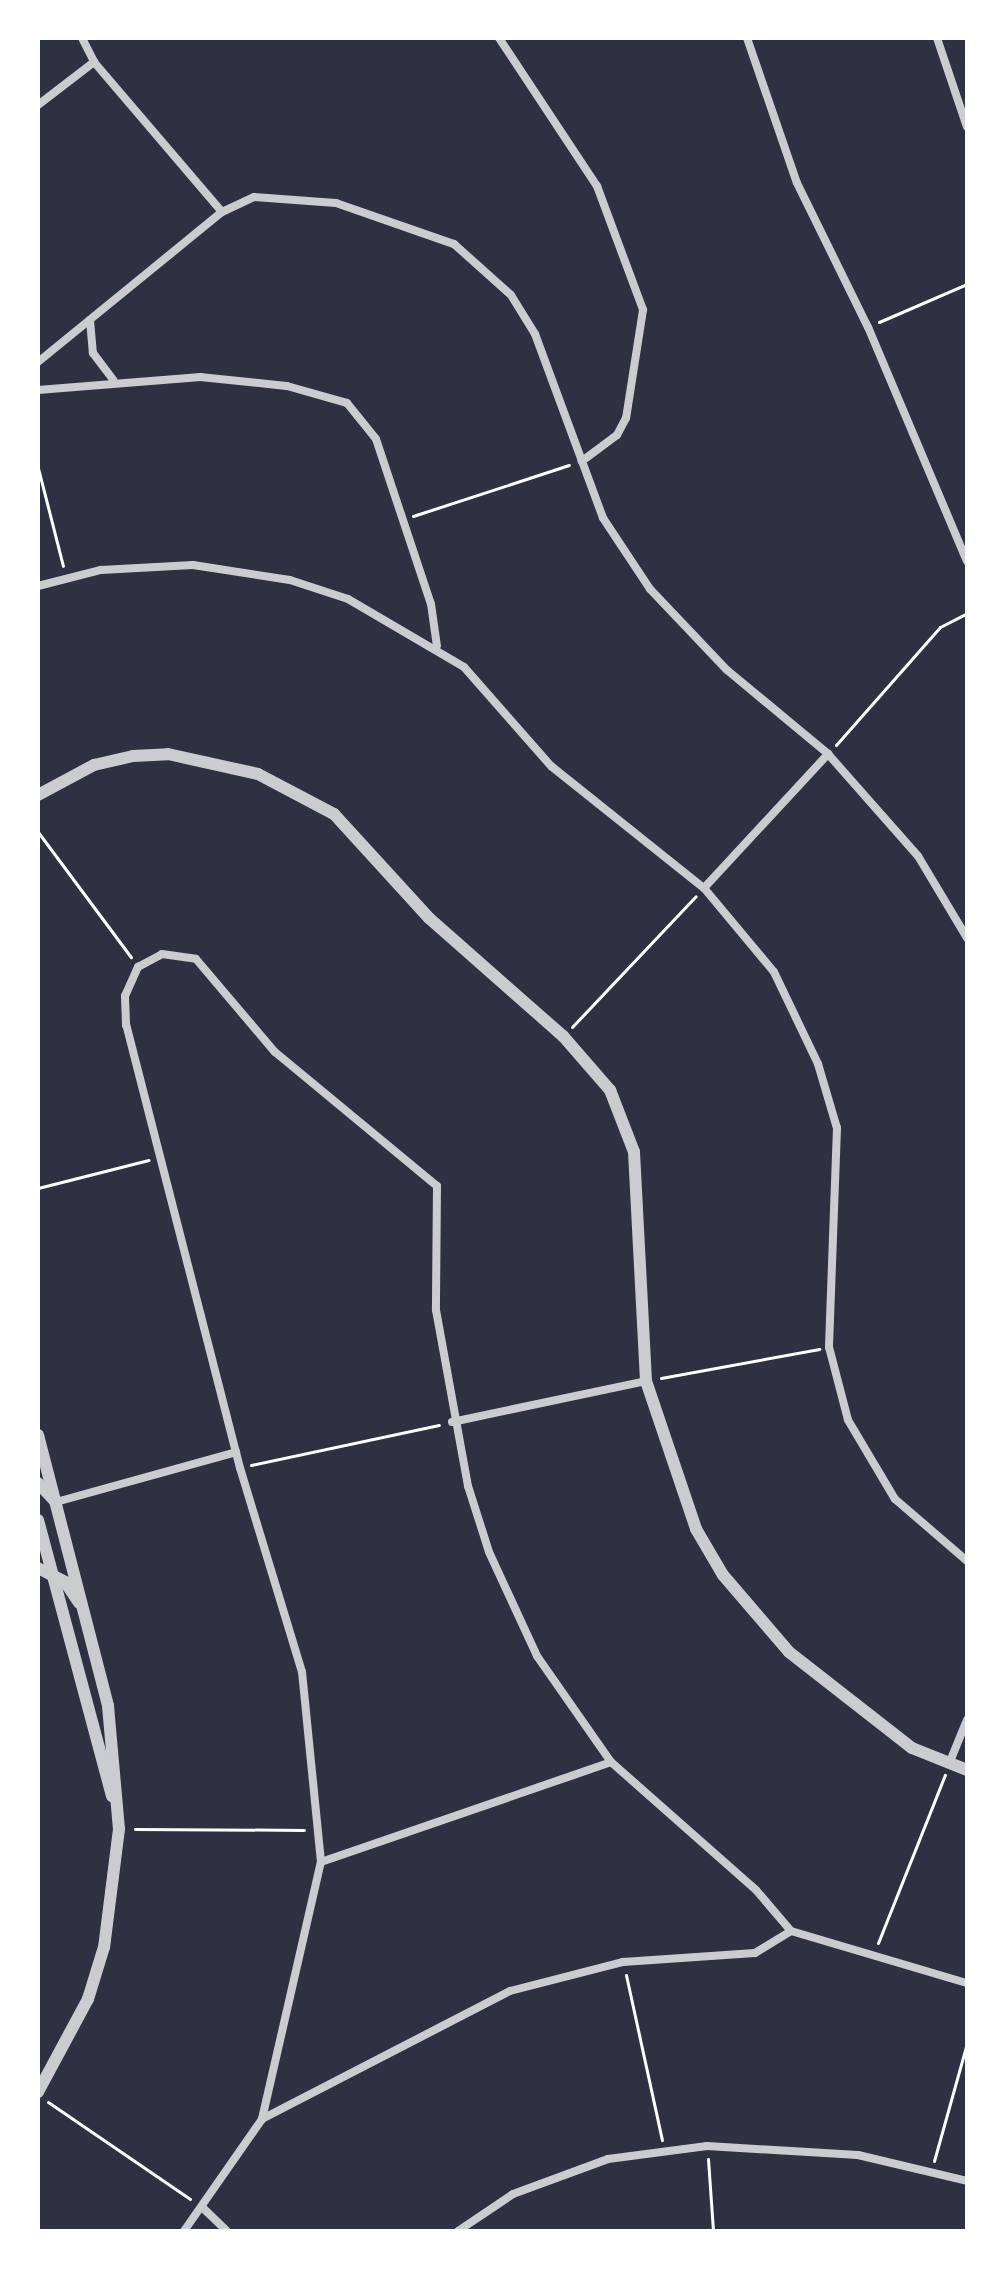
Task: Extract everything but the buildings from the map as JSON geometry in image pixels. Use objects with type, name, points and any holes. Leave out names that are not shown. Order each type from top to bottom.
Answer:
[{"type":"street","points":[[82,38],[94,62],[222,212]]},
{"type":"street","points":[[499,38],[597,186],[643,310],[626,418],[617,435],[582,461]]},
{"type":"street","points":[[747,38],[797,183],[868,327],[967,561]]},
{"type":"street","points":[[937,38],[967,127]]},
{"type":"street","points":[[38,105],[94,62]]},
{"type":"street","points":[[38,362],[222,212],[254,197],[287,194],[419,227],[454,244],[511,295],[535,334],[603,518],[650,589],[727,670],[828,754],[918,856],[967,938]]},
{"type":"street","points":[[90,320],[93,353],[113,380]]},
{"type":"street","points":[[38,390],[113,380],[244,379],[347,403],[376,439],[398,521],[431,604],[437,646]]},
{"type":"street","points":[[38,586],[66,577],[145,566],[234,569],[348,599],[437,646],[551,766],[704,888],[774,972],[818,1064],[837,1128],[829,1347],[848,1420],[872,1467],[920,1528],[967,1561]]},
{"type":"street","points":[[38,795],[94,765],[133,756],[168,754],[258,774],[334,814],[429,918],[563,1036],[610,1090],[634,1152],[646,1381],[672,1473],[723,1575],[789,1652],[845,1702],[949,1764],[967,1770]]},
{"type":"street","points":[[704,888],[828,754]]},
{"type":"street","points":[[184,2231],[203,2208],[262,2119],[321,1862],[302,1672],[240,1468],[126,1025],[125,996],[138,967],[162,954],[196,959],[275,1052],[437,1186],[436,1310],[452,1422],[489,1552],[537,1656],[611,1762],[756,1890],[791,1931],[872,1958],[967,1983]]},
{"type":"street","points":[[452,1422],[646,1381]]},
{"type":"street","points":[[38,1435],[108,1706],[119,1829],[107,1932],[88,1999],[38,2094]]},
{"type":"street","points":[[56,1502],[236,1452]]},
{"type":"street","points":[[38,1483],[56,1502]]},
{"type":"street","points":[[38,1520],[117,1814]]},
{"type":"street","points":[[38,1568],[71,1589],[91,1634]]},
{"type":"street","points":[[949,1764],[967,1720]]},
{"type":"street","points":[[321,1862],[611,1762]]},
{"type":"street","points":[[262,2119],[510,1991],[623,1962],[755,1953],[791,1931]]},
{"type":"street","points":[[458,2231],[513,2194],[608,2159],[707,2146],[858,2155],[967,2181]]},
{"type":"street","points":[[203,2208],[227,2231]]},
{"type":"path","points":[[868,327],[967,284]]},
{"type":"path","points":[[398,521],[582,461]]},
{"type":"path","points":[[38,468],[66,577]]},
{"type":"path","points":[[828,754],[940,627],[967,613]]},
{"type":"path","points":[[38,832],[138,967]]},
{"type":"path","points":[[563,1036],[704,888]]},
{"type":"path","points":[[38,1188],[161,1158]]},
{"type":"path","points":[[646,1381],[829,1347]]},
{"type":"path","points":[[240,1468],[452,1422]]},
{"type":"path","points":[[872,1958],[949,1764]]},
{"type":"path","points":[[119,1829],[319,1830]]},
{"type":"path","points":[[623,1962],[665,2151]]},
{"type":"path","points":[[931,2172],[967,2043]]},
{"type":"path","points":[[38,2094],[203,2208]]},
{"type":"path","points":[[707,2146],[713,2231]]}]
